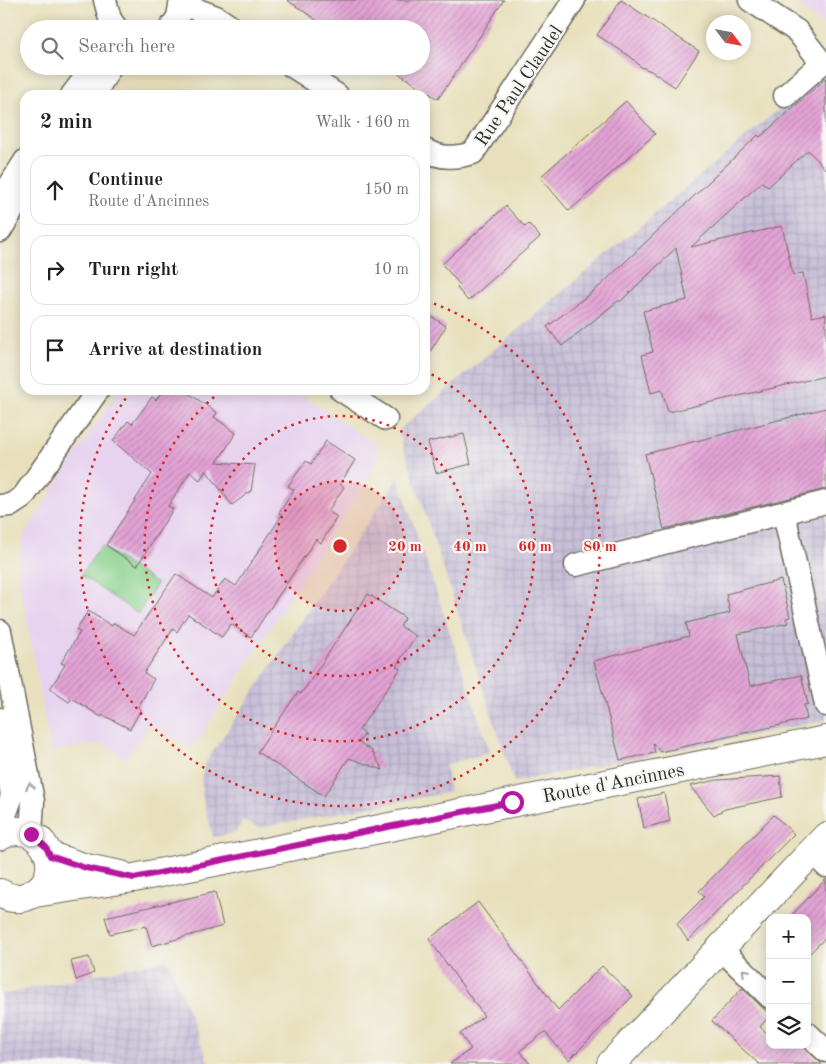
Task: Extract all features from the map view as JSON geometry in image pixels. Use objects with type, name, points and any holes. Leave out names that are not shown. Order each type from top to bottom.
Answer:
[{"type":"main road","name":"Route d'Ancinnes","points":[[2,896],[26,897],[35,893],[134,878],[826,740]]},
{"type":"main road","points":[[0,836],[14,831],[31,834],[46,847],[50,856],[51,867],[48,877],[35,893]]},
{"type":"main road","points":[[611,1064],[720,948],[821,852]]},
{"type":"main road","name":"Route d'Ancinnes","points":[[50,856],[86,868],[134,878]]},
{"type":"street","points":[[105,0],[106,10],[112,20]]},
{"type":"street","name":"Rue Paul Claudel","points":[[430,153],[458,158],[472,153],[574,0]]},
{"type":"street","points":[[750,0],[797,31],[822,63],[785,96]]},
{"type":"street","points":[[176,20],[181,2],[220,20]]},
{"type":"street","points":[[76,90],[87,75]]},
{"type":"street","points":[[97,90],[106,75]]},
{"type":"street","points":[[306,75],[329,90]]},
{"type":"street","points":[[0,201],[20,169]]},
{"type":"street","points":[[0,231],[20,198]]},
{"type":"street","points":[[0,506],[10,505],[23,497],[94,395]]},
{"type":"street","points":[[349,395],[386,419]]},
{"type":"street","points":[[576,565],[826,502]]},
{"type":"street","points":[[784,513],[826,706]]},
{"type":"street","points":[[1,643],[33,801],[31,834]]},
{"type":"street","points":[[0,719],[12,796],[0,829]]},
{"type":"street","points":[[720,948],[766,993]]},
{"type":"street","points":[[811,1037],[826,1051]]},
{"type":"shaded area","points":[[802,0],[826,0],[826,29],[799,4]]},
{"type":"shaded area","points":[[826,69],[826,720],[514,782],[398,431]]},
{"type":"shaded area","points":[[116,395],[302,395],[377,445],[378,461],[192,749],[150,724],[126,759],[102,743],[51,752],[18,573],[22,539]]},
{"type":"shaded area","points":[[398,478],[490,752],[445,765],[450,792],[258,828],[243,820],[235,833],[213,837],[203,799],[201,778],[206,762]]},
{"type":"shaded area","points":[[168,959],[209,1064],[0,1064],[0,995]]},
{"type":"green space","points":[[101,546],[157,584],[138,614],[81,575]]},
{"type":"building","points":[[287,0],[504,0],[438,99],[430,94],[430,90],[424,90],[401,75],[430,75],[430,20],[317,20]]},
{"type":"building","points":[[621,0],[699,51],[675,87],[651,71],[641,67],[631,57],[597,35]]},
{"type":"building","points":[[826,78],[826,170],[808,150],[768,187],[762,182],[691,247],[782,226],[793,275],[803,273],[812,317],[826,314],[826,376],[668,412],[662,390],[651,393],[642,355],[653,352],[643,311],[687,300],[676,248],[621,301],[618,301],[562,346],[547,327],[601,285],[758,135],[760,137]]},
{"type":"building","points":[[626,101],[655,134],[569,211],[540,177]]},
{"type":"building","points":[[506,206],[525,227],[529,224],[540,237],[468,301],[457,288],[460,285],[442,264]]},
{"type":"building","points":[[430,315],[446,326],[430,352]]},
{"type":"building","points":[[160,395],[191,395],[217,413],[214,417],[236,433],[217,462],[255,465],[251,491],[232,505],[206,470],[200,480],[190,472],[168,506],[173,509],[137,566],[106,545],[152,474],[113,441],[128,421],[132,424],[152,397],[156,400]]},
{"type":"building","points":[[826,408],[826,489],[664,529],[645,454]]},
{"type":"building","points":[[464,434],[471,464],[436,473],[428,442]]},
{"type":"building","points":[[326,441],[355,460],[340,484],[344,487],[328,511],[337,517],[321,543],[316,539],[251,637],[231,624],[222,637],[188,614],[177,632],[173,629],[144,673],[154,679],[138,707],[141,709],[130,729],[103,715],[101,717],[72,698],[69,702],[50,689],[65,665],[61,663],[80,632],[76,630],[88,611],[112,626],[114,623],[134,635],[176,574],[212,598],[225,579],[236,586],[282,515],[279,513],[294,490],[288,486],[306,461],[311,464]]},
{"type":"building","points":[[781,580],[790,617],[786,618],[788,623],[738,634],[750,686],[801,675],[808,704],[804,705],[807,719],[660,752],[653,743],[655,753],[620,760],[594,661],[689,636],[686,623],[730,613],[726,594]]},
{"type":"building","points":[[368,594],[405,618],[400,626],[416,636],[396,666],[400,669],[359,730],[365,734],[359,742],[372,751],[383,770],[349,758],[324,796],[257,752],[298,692],[301,694]]},
{"type":"building","points":[[780,776],[782,797],[725,809],[714,815],[690,786],[717,780]]},
{"type":"building","points":[[664,793],[670,821],[644,828],[638,799]]},
{"type":"building","points":[[774,815],[794,834],[688,941],[677,924],[704,897],[699,891]]},
{"type":"building","points":[[826,879],[826,937],[811,952],[811,914],[793,914]]},
{"type":"building","points":[[215,892],[223,926],[152,946],[146,926],[110,934],[105,917]]},
{"type":"building","points":[[478,902],[558,1010],[602,966],[633,996],[569,1060],[545,1032],[520,1051],[530,1064],[450,1064],[471,1049],[460,1034],[484,1016],[429,939]]},
{"type":"building","points":[[89,957],[94,973],[76,980],[71,961]]},
{"type":"building","points":[[742,988],[766,1011],[766,1020],[760,1027],[766,1032],[766,1049],[805,1049],[822,1064],[759,1064],[712,1021]]},
{"type":"route","points":[[31,834],[40,840],[50,856],[86,868],[134,878],[512,802]]}]
